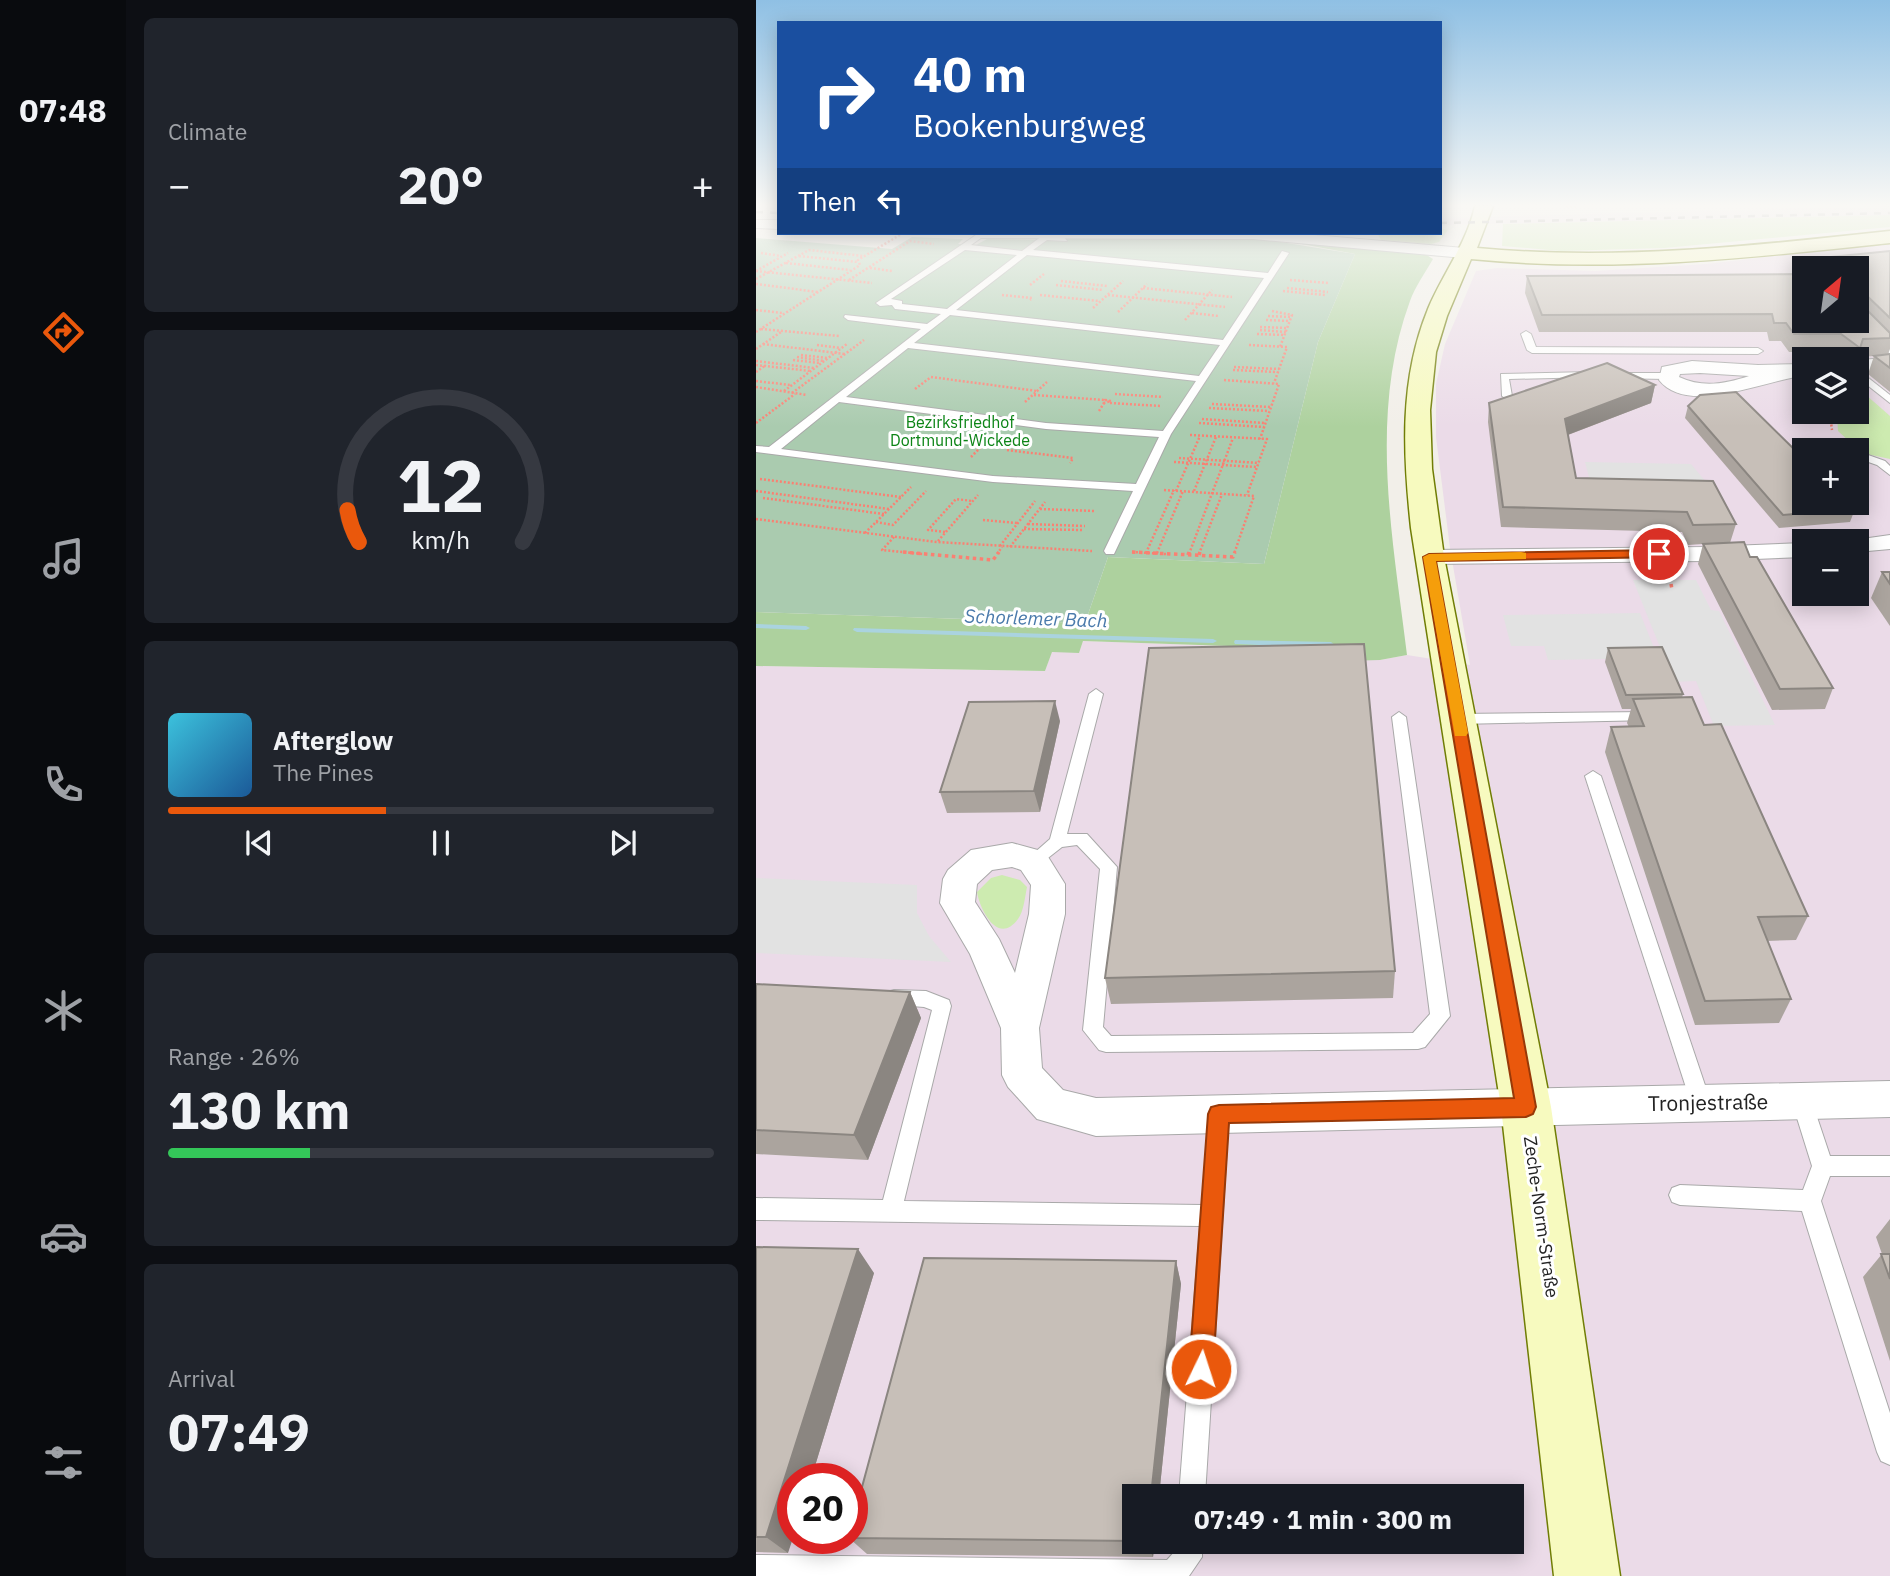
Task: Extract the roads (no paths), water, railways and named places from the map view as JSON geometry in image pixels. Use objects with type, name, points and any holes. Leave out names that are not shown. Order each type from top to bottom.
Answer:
[{"type":"main road","name":"Zeche-Norm-Straße","points":[[1453,280],[1432,327],[1418,386],[1417,440],[1429,557],[1526,1107],[1587,1576]]},
{"type":"street","points":[[1792,371],[1711,360],[1677,368],[1669,371],[1667,376],[1678,386],[1708,391],[1792,372]]},
{"type":"street","points":[[1869,365],[1890,364]]},
{"type":"street","points":[[1869,544],[1890,542]]},
{"type":"street","points":[[1429,557],[1792,550]]},
{"type":"street","points":[[1045,851],[1047,914],[1020,1027],[986,949],[957,903],[961,879],[983,859],[1045,851]]},
{"type":"street","name":"Tronjestraße","points":[[1020,1027],[1022,1075],[1051,1106],[1096,1117],[1890,1099]]},
{"type":"lane","points":[[883,301],[915,280]]},
{"type":"lane","points":[[770,452],[989,280]]},
{"type":"lane","points":[[1238,280],[1266,283]]},
{"type":"lane","points":[[1110,551],[1166,434],[1268,280]]},
{"type":"lane","points":[[928,327],[848,317],[875,298],[913,308],[1224,344]]},
{"type":"lane","points":[[893,322],[913,308]]},
{"type":"lane","points":[[837,311],[854,313]]},
{"type":"lane","points":[[1869,328],[1890,351]]},
{"type":"lane","points":[[1526,334],[1532,350],[1711,360],[1758,351]]},
{"type":"lane","points":[[905,345],[1201,379]]},
{"type":"lane","points":[[1507,396],[1504,376],[1667,376]]},
{"type":"lane","points":[[1869,382],[1890,400]]},
{"type":"lane","points":[[836,399],[1006,421],[1166,434]]},
{"type":"lane","points":[[756,449],[953,475],[1138,488]]},
{"type":"lane","points":[[1869,460],[1881,463],[1890,472]]},
{"type":"lane","points":[[1045,851],[1097,694]]},
{"type":"lane","points":[[1458,719],[1661,716]]},
{"type":"lane","points":[[1045,851],[1081,838],[1109,867],[1093,1030],[1106,1044],[1418,1041],[1440,1016],[1399,717]]},
{"type":"lane","points":[[1593,776],[1701,1103]]},
{"type":"lane","points":[[874,997],[926,999],[942,1006],[891,1210]]},
{"type":"lane","points":[[1802,1102],[1823,1166],[1810,1201],[1890,1452]]},
{"type":"lane","points":[[1193,1484],[1219,1114]]},
{"type":"lane","points":[[1823,1166],[1890,1166]]},
{"type":"lane","points":[[1680,1195],[1810,1201]]},
{"type":"lane","points":[[756,1209],[1212,1216]]},
{"type":"lane","points":[[756,1569],[1173,1574],[1188,1554]]},
{"type":"waterway","name":"Schorlemer Bach","points":[[756,626],[806,628]]},
{"type":"waterway","name":"Schorlemer Bach","points":[[857,630],[1213,641]]},
{"type":"waterway","name":"Schorlemer Bach","points":[[1238,642],[1331,645]]},
{"type":"park label","name":"Bezirksfriedhof Dortmund-Wickede","points":[[960,431]]}]
